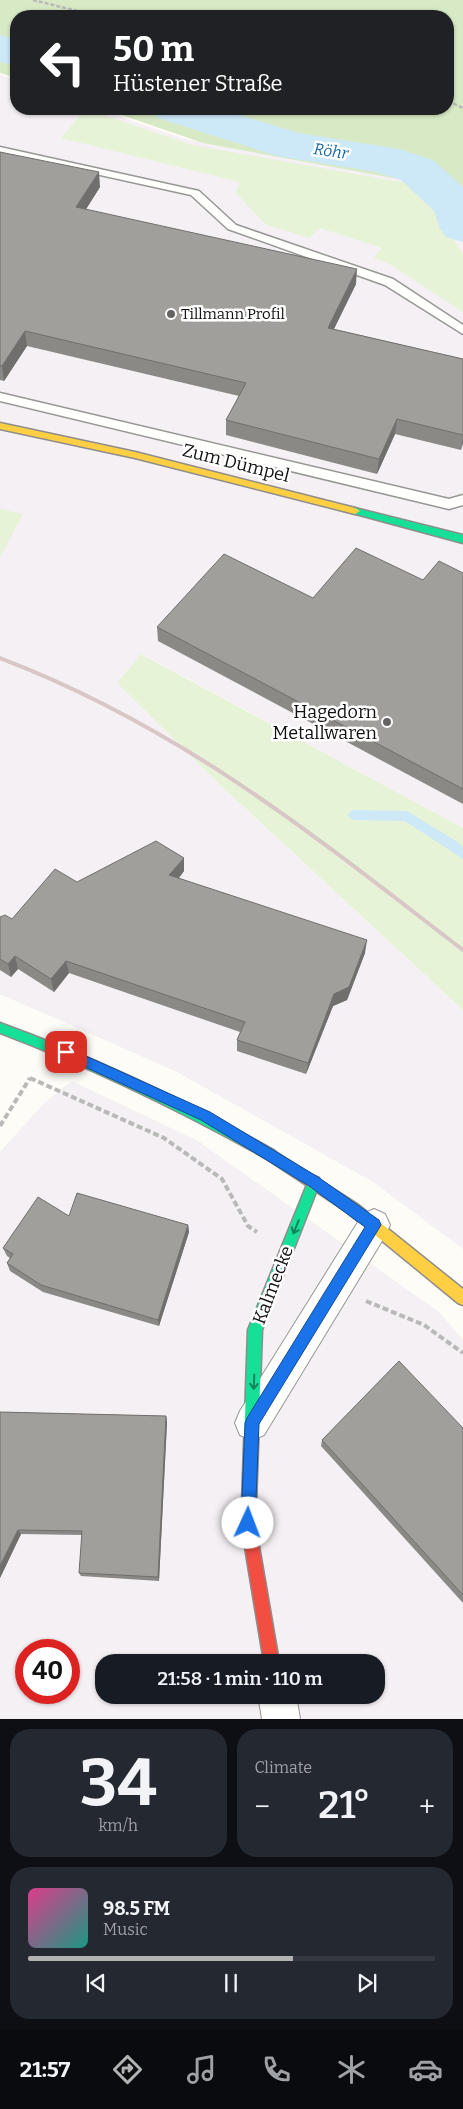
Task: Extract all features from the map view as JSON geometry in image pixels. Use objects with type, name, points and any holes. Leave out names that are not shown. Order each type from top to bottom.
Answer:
[{"type":"street","name":"Zum Dümpel","points":[[0,426],[135,455],[463,539]]},
{"type":"street","points":[[0,1028],[48,1044],[205,1116],[314,1182],[374,1225],[463,1298]]},
{"type":"street","name":"Kalmecke","points":[[271,1654],[248,1523],[256,1330],[314,1182]]},
{"type":"street","name":"Kalmecke","points":[[252,1423],[374,1225]]},
{"type":"street","points":[[279,1704],[281,1719]]},
{"type":"lane","points":[[0,150],[195,193],[232,227],[389,282],[463,330]]},
{"type":"lane","points":[[0,397],[449,504],[463,500]]},
{"type":"path","points":[[33,0],[74,10]]},
{"type":"path","points":[[0,1126],[30,1078],[48,1044]]},
{"type":"path","points":[[30,1078],[164,1138],[222,1179],[248,1226],[286,1251]]},
{"type":"path","points":[[336,1285],[377,1308],[409,1317],[442,1335],[463,1353]]},
{"type":"shaded area","points":[[0,75],[10,78],[10,115],[115,115],[185,139],[463,191],[463,828],[142,654],[117,683],[215,780],[463,1010],[463,1249],[373,1182],[177,1072],[0,994]]},
{"type":"shaded area","points":[[72,1081],[198,1141],[439,1312],[463,1340],[463,1719],[0,1719],[0,1152],[43,1104]]},
{"type":"green space","points":[[0,0],[463,0],[463,191],[203,143],[121,115],[454,115],[454,10],[10,10],[10,76],[0,73]]},
{"type":"green space","points":[[81,115],[104,115],[192,145],[417,185],[463,254],[463,312],[386,262],[374,258],[382,248],[320,228],[309,238],[265,224],[236,193],[240,182],[61,138]]},
{"type":"green space","points":[[438,198],[463,201],[463,233]]},
{"type":"green space","points":[[0,509],[23,514],[0,557]]},
{"type":"green space","points":[[141,654],[463,828],[463,1010],[215,780],[117,683]]},
{"type":"building","name":"Tillmann Profil","points":[[0,152],[99,172],[76,207],[357,269],[328,328],[463,359],[463,435],[397,419],[379,459],[226,420],[246,383],[25,331],[2,366],[0,366]]},
{"type":"building","name":"Hagedorn Metallwaren","points":[[356,548],[423,580],[439,561],[463,573],[463,789],[157,627],[224,554],[313,598]]},
{"type":"building","points":[[156,841],[184,858],[169,875],[367,940],[349,987],[334,994],[308,1063],[237,1040],[245,1022],[66,961],[51,979],[15,956],[8,964],[0,959],[0,917],[5,915],[12,919],[55,869],[77,882]]},
{"type":"building","points":[[77,1193],[188,1225],[158,1320],[41,1285],[7,1263],[13,1254],[3,1248],[38,1197],[69,1216]]},
{"type":"building","points":[[399,1361],[463,1428],[463,1595],[322,1440]]},
{"type":"building","points":[[0,1412],[166,1416],[158,1577],[79,1573],[82,1531],[18,1530],[0,1566]]},
{"type":"waterway","name":"Röhr","points":[[0,48],[10,51]]},
{"type":"waterway","name":"Röhr","points":[[193,115],[293,146],[383,159],[417,170],[456,206],[463,227]]},
{"type":"waterway","points":[[354,815],[407,816],[452,844],[463,854]]},
{"type":"railway","points":[[0,658],[66,686],[127,716],[186,750],[243,786],[298,825],[463,950]]},
{"type":"traffic: fast","points":[[355,511],[463,539]]},
{"type":"traffic: fast","points":[[0,1028],[105,1070],[172,1102],[271,1155]]},
{"type":"traffic: fast","points":[[249,1504],[255,1330],[314,1182]]},
{"type":"traffic: slow","points":[[0,426],[135,455],[355,511]]},
{"type":"traffic: slow","points":[[271,1155],[352,1208],[463,1298]]},
{"type":"traffic: jam","points":[[249,1504],[248,1523],[271,1654]]},
{"type":"place","name":"Tillmann Profil","points":[[171,314]]},
{"type":"place","name":"Hagedorn Metallwaren","points":[[387,722]]},
{"type":"route","points":[[66,1052],[205,1116],[314,1182],[374,1225],[252,1423],[248,1523]]}]
